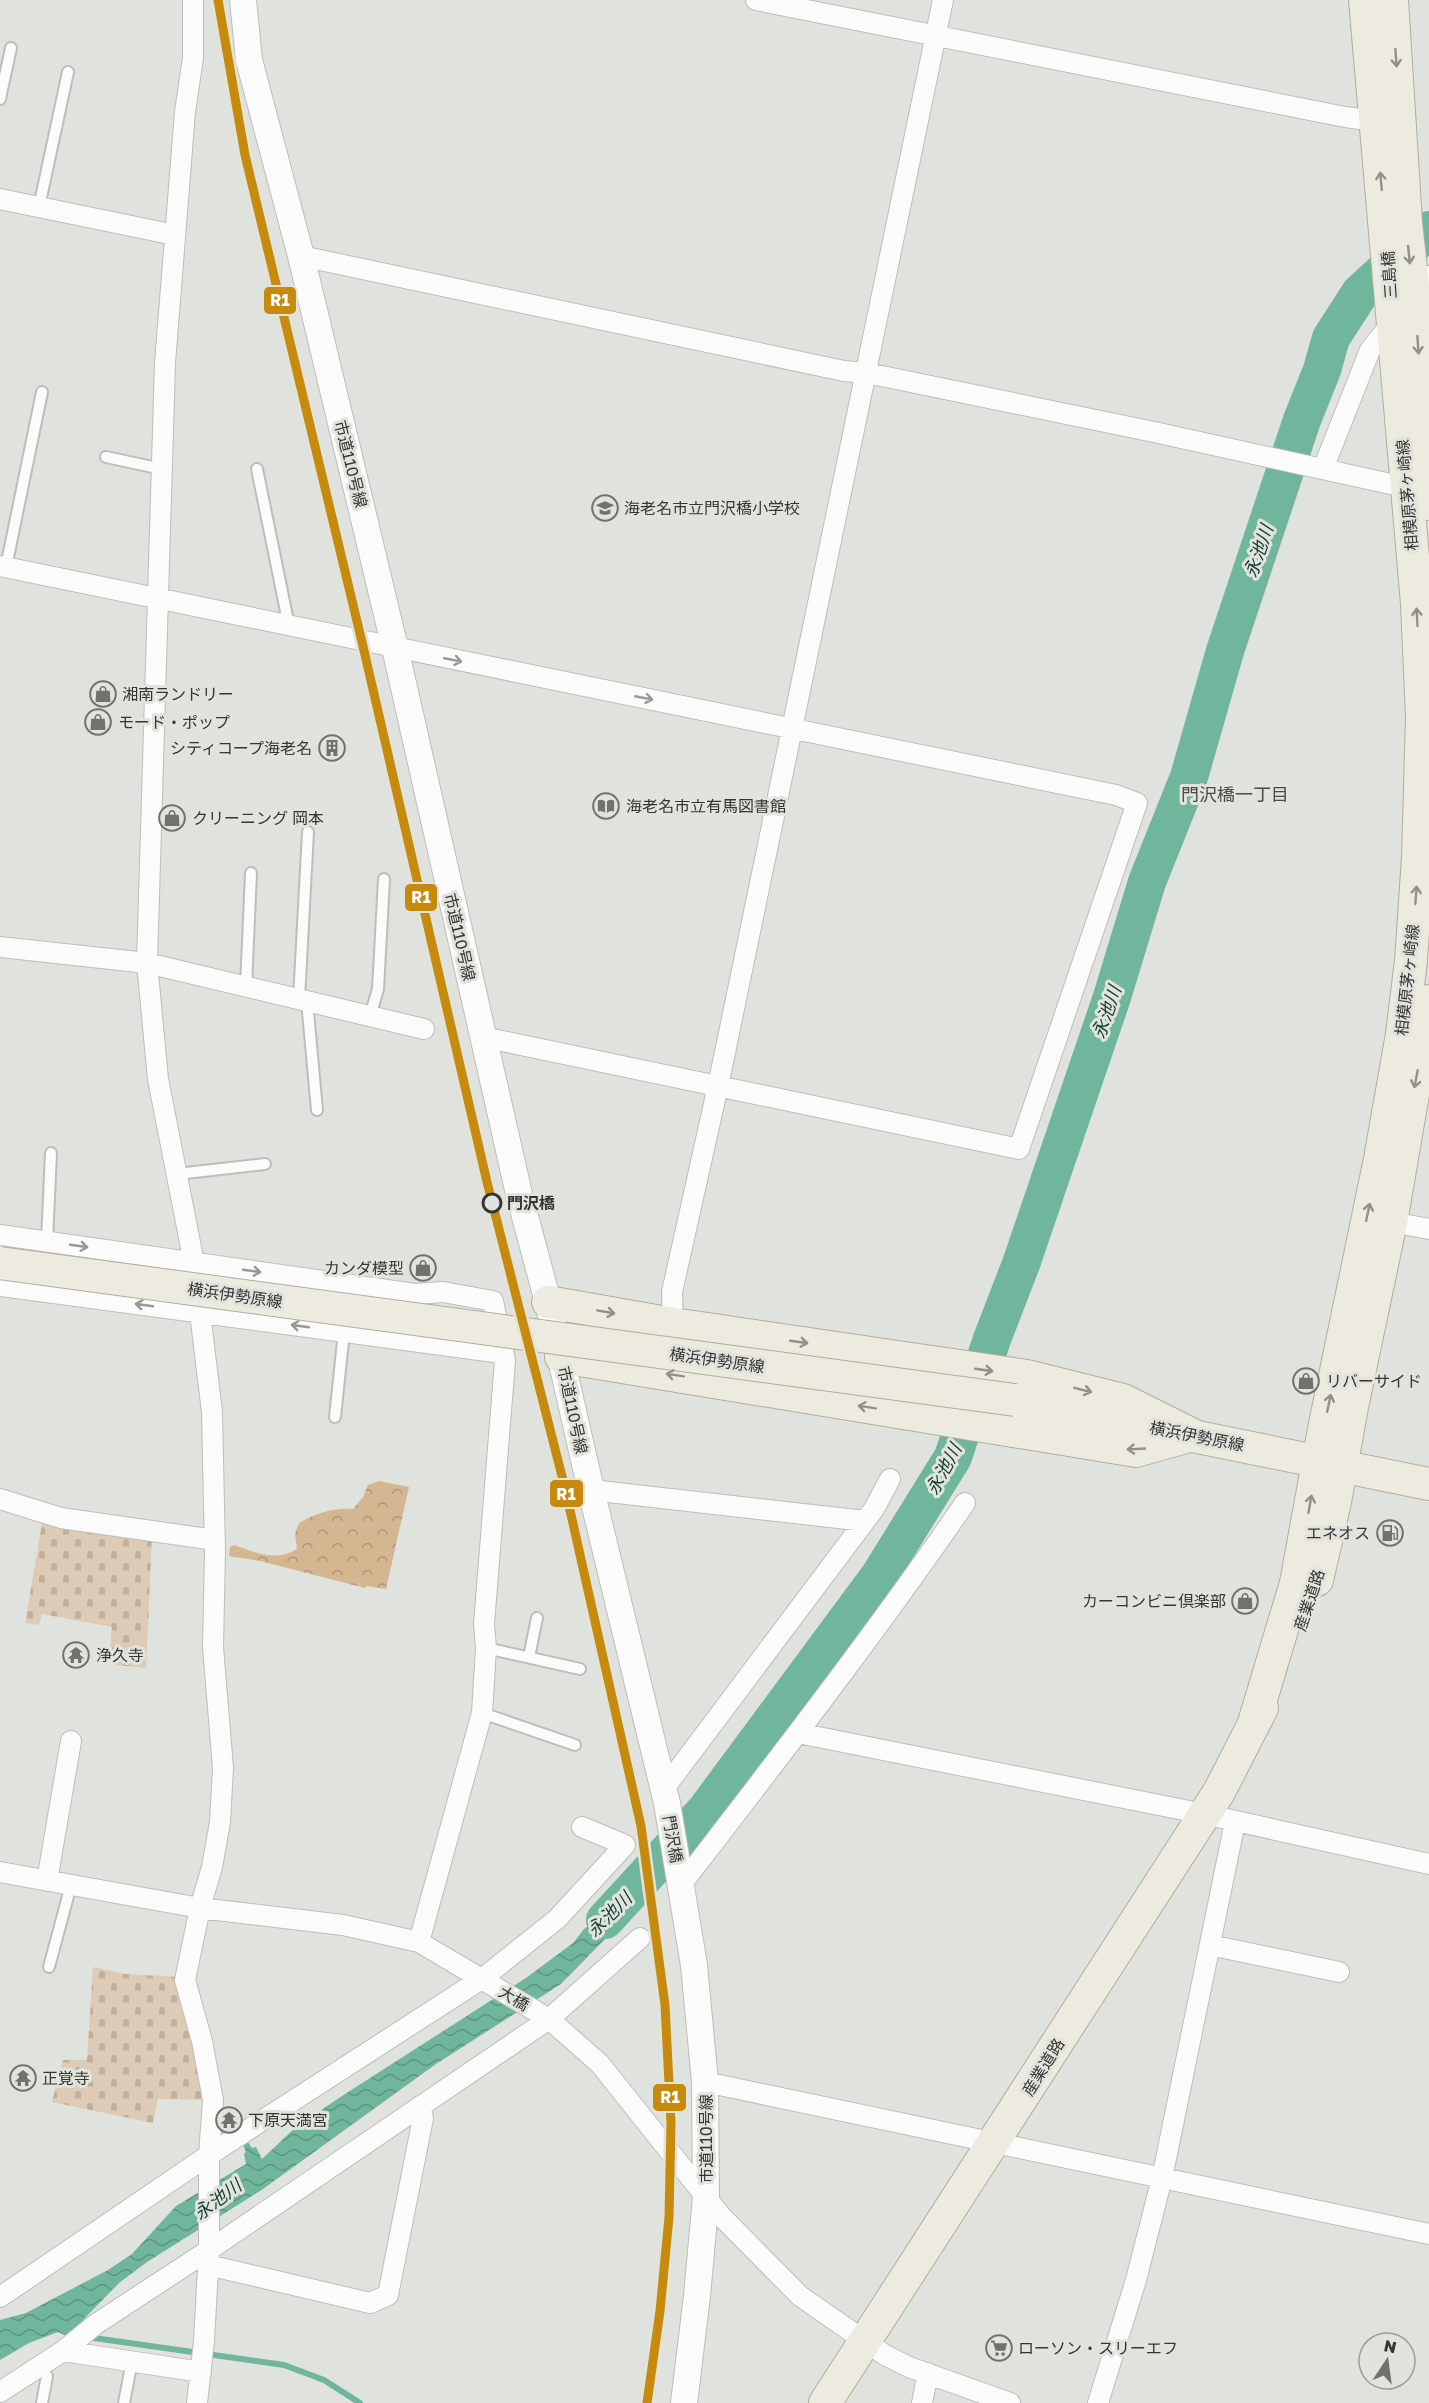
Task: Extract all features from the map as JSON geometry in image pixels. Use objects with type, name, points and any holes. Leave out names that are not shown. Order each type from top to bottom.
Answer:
[{"type":"main road","points":[[1365,0],[1376,121],[1396,231]]},
{"type":"main road","points":[[1392,0],[1396,231]]},
{"type":"main road","name":"三島橋","points":[[1396,231],[1408,298]]},
{"type":"main road","name":"相模原茅ヶ崎線","points":[[1330,1463],[1402,1034],[1411,961],[1418,856],[1422,717],[1417,603],[1423,496],[1408,298]]},
{"type":"main road","name":"相模原茅ヶ崎線","points":[[1330,1463],[1391,1222],[1429,1001]]},
{"type":"main road","name":"横浜伊勢原線","points":[[0,1263],[1017,1402],[1193,1435],[1429,1484]]},
{"type":"main road","points":[[548,1302],[941,1363],[1017,1402]]},
{"type":"main road","points":[[561,1357],[925,1416],[1017,1402]]},
{"type":"main road","name":"産業道路","points":[[825,2403],[1219,1792],[1253,1726],[1330,1463]]},
{"type":"street","points":[[193,0],[193,58],[185,112],[165,363],[147,963],[158,1079],[194,1263],[202,1313],[212,1412],[215,1540],[213,1647],[223,1768],[220,1822],[185,1980],[202,2040],[213,2100],[209,2160],[209,2252],[204,2341],[196,2403]]},
{"type":"street","name":"市道110号線","points":[[243,0],[249,60],[301,256],[396,648],[519,1194],[548,1302],[665,1797]]},
{"type":"street","points":[[756,0],[935,37],[1345,117],[1376,121]]},
{"type":"street","points":[[674,1323],[672,1292],[718,1086],[943,0]]},
{"type":"street","points":[[0,199],[175,236]]},
{"type":"street","points":[[301,256],[832,369],[867,373],[1154,432],[1321,469],[1423,496]]},
{"type":"street","points":[[1321,469],[1370,350],[1408,298]]},
{"type":"street","points":[[3,566],[1116,795],[1137,803],[1019,1149],[483,1037]]},
{"type":"street","points":[[0,947],[147,963],[424,1029]]},
{"type":"street","points":[[1391,1222],[1429,1229]]},
{"type":"street","points":[[0,1235],[424,1295],[443,1292],[493,1301],[505,1361],[484,1624],[486,1648],[482,1713],[419,1942]]},
{"type":"street","points":[[0,1286],[502,1353]]},
{"type":"street","points":[[351,1333],[362,1286]]},
{"type":"street","points":[[665,1797],[865,1521],[890,1479]]},
{"type":"street","points":[[591,1490],[865,1521]]},
{"type":"street","points":[[0,1499],[61,1518],[215,1540]]},
{"type":"street","points":[[680,1880],[798,1733],[965,1503]]},
{"type":"street","points":[[798,1733],[1204,1814],[1429,1864]]},
{"type":"street","points":[[47,1881],[71,1741]]},
{"type":"street","name":"門沢橋","points":[[665,1797],[680,1880]]},
{"type":"street","points":[[1098,2403],[1136,2280],[1161,2178],[1235,1822]]},
{"type":"street","points":[[3,2293],[486,1980],[557,1920],[626,1845],[582,1827]]},
{"type":"street","name":"大橋","points":[[0,1872],[200,1908],[343,1925],[419,1942],[544,2016],[600,2064],[722,2216],[800,2296],[885,2355],[1010,2403]]},
{"type":"street","name":"市道110号線","points":[[680,1880],[694,1965],[705,2082],[706,2197],[684,2403]]},
{"type":"street","points":[[0,2392],[68,2347],[96,2324],[209,2252],[420,2106],[544,2016],[640,1938]]},
{"type":"street","points":[[1210,1945],[1340,1972]]},
{"type":"street","points":[[705,2082],[1429,2234]]},
{"type":"street","points":[[209,2252],[370,2303],[388,2295],[423,2118],[420,2106]]},
{"type":"street","points":[[68,2347],[132,2361],[201,2368]]},
{"type":"street","points":[[922,2403],[928,2373]]},
{"type":"lane","points":[[0,99],[11,48]]},
{"type":"lane","points":[[39,207],[68,72]]},
{"type":"lane","points":[[3,566],[42,392]]},
{"type":"lane","points":[[106,457],[162,469]]},
{"type":"lane","points":[[256,469],[289,626]]},
{"type":"lane","points":[[308,832],[303,1000],[317,1110]]},
{"type":"lane","points":[[246,987],[251,873]]},
{"type":"lane","points":[[370,1016],[378,989],[384,879]]},
{"type":"lane","points":[[47,1241],[51,1153]]},
{"type":"lane","points":[[177,1174],[265,1164]]},
{"type":"lane","points":[[335,1417],[351,1333]]},
{"type":"lane","points":[[529,1658],[537,1618]]},
{"type":"lane","points":[[486,1648],[580,1669]]},
{"type":"lane","points":[[482,1713],[574,1745]]},
{"type":"lane","points":[[49,1967],[71,1885]]},
{"type":"lane","points":[[124,2403],[132,2361]]},
{"type":"lane","points":[[40,2366],[47,2376],[42,2403]]},
{"type":"green space","points":[[379,1481],[409,1487],[386,1589],[367,1586],[365,1588],[260,1561],[229,1556],[230,1547],[234,1545],[274,1556],[297,1549],[295,1534],[299,1523],[325,1512],[353,1509],[363,1497],[368,1485]]},
{"type":"green space","points":[[43,1518],[152,1536],[146,1668],[115,1665],[115,1660],[109,1659],[112,1627],[42,1614],[39,1625],[25,1623]]},
{"type":"green space","points":[[93,1967],[125,1974],[179,1977],[202,2069],[206,2100],[158,2099],[153,2123],[52,2102],[63,2060],[87,2060]]},
{"type":"water","points":[[637,1871],[642,1896],[604,1940],[561,1984],[436,2064],[263,2189],[147,2262],[119,2283],[83,2320],[100,2329],[81,2343],[58,2332],[29,2343],[0,2360],[0,2320],[26,2313],[108,2270],[132,2254],[176,2206],[246,2164],[244,2154],[246,2152],[243,2145],[248,2142],[252,2148],[256,2147],[262,2159],[297,2126],[526,1978],[573,1943],[584,1929],[596,1921],[594,1916]]},
{"type":"waterway","name":"永池川","points":[[605,1920],[706,1810],[880,1575],[953,1457],[1112,997],[1147,882],[1189,777],[1225,651],[1331,338],[1360,293],[1429,230]]},
{"type":"waterway","points":[[87,2335],[94,2338],[284,2365],[324,2380],[360,2403]]},
{"type":"transit line","name":"R1","points":[[218,0],[245,155],[362,642],[487,1182],[565,1488],[641,1826],[665,2005],[671,2123],[669,2217],[660,2311],[647,2403]]},
{"type":"place","name":"海老名市立門沢橋小学校","points":[[605,508]]},
{"type":"place","name":"湘南ランドリー","points":[[103,694]]},
{"type":"place","name":"モード・ポップ","points":[[98,722]]},
{"type":"place","name":"シティコープ海老名","points":[[332,748]]},
{"type":"place","name":"海老名市立有馬図書館","points":[[606,806]]},
{"type":"place","name":"クリーニング 岡本","points":[[172,818]]},
{"type":"place","name":"門沢橋","points":[[492,1203]]},
{"type":"place","name":"カンダ模型","points":[[423,1268]]},
{"type":"place","name":"リバーサイド","points":[[1306,1381]]},
{"type":"place","name":"エネオス","points":[[1390,1533]]},
{"type":"place","name":"カーコンビニ倶楽部","points":[[1245,1601]]},
{"type":"place","name":"浄久寺","points":[[76,1655]]},
{"type":"place","name":"正覚寺","points":[[23,2078]]},
{"type":"place","name":"下原天満宮","points":[[229,2120]]},
{"type":"place","name":"ローソン・スリーエフ","points":[[999,2348]]},
{"type":"district","name":"門沢橋一丁目","points":[[1235,794]]}]
